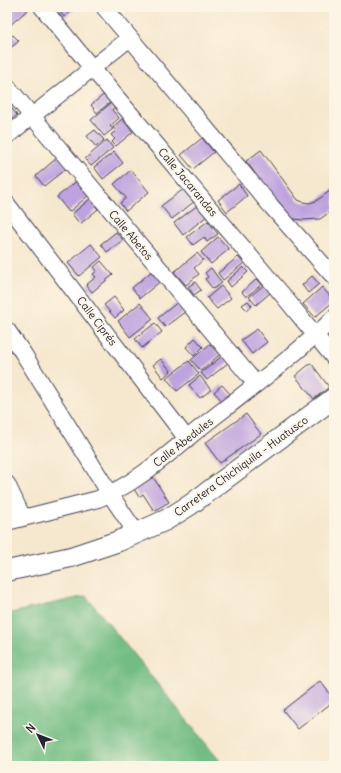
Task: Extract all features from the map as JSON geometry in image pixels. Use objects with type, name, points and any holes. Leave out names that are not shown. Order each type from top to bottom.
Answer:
[{"type":"main road","name":"Carretera Chichiquila - Huatusco","points":[[7,571],[71,557],[119,542],[166,520],[190,505],[334,398]]},
{"type":"street","name":"Calle Jacarandas","points":[[42,7],[334,358]]},
{"type":"street","points":[[104,7],[271,206],[334,277]]},
{"type":"street","points":[[7,136],[130,38]]},
{"type":"street","name":"Calle Abetos","points":[[7,86],[256,384]]},
{"type":"street","name":"Calle Ciprés","points":[[7,204],[187,439]]},
{"type":"street","name":"Calle Abedules","points":[[7,522],[98,499],[123,487],[148,470],[256,384],[315,336],[334,318]]},
{"type":"street","points":[[7,330],[23,353],[110,494],[137,534]]},
{"type":"street","points":[[7,484],[23,518]]},
{"type":"green space","points":[[86,596],[224,766],[7,766],[7,614]]},
{"type":"building","points":[[7,7],[31,7],[9,26],[7,23]]},
{"type":"building","points":[[61,7],[73,7],[75,9],[64,17],[58,9]]},
{"type":"building","points":[[13,35],[19,41],[8,50],[7,40]]},
{"type":"building","points":[[107,92],[113,100],[97,113],[91,105]]},
{"type":"building","points":[[111,103],[114,107],[112,110],[119,118],[110,126],[113,129],[104,136],[91,120]]},
{"type":"building","points":[[9,105],[17,115],[7,123],[7,107]]},
{"type":"building","points":[[122,119],[133,132],[116,146],[112,142],[115,139],[111,135],[116,131],[113,127]]},
{"type":"building","points":[[95,130],[104,140],[96,147],[87,136]]},
{"type":"building","points":[[202,138],[214,152],[193,169],[181,155]]},
{"type":"building","points":[[107,140],[113,148],[91,166],[85,159]]},
{"type":"building","points":[[261,150],[298,200],[309,203],[316,201],[334,188],[334,209],[320,219],[303,220],[294,219],[280,208],[246,161]]},
{"type":"building","points":[[114,152],[123,163],[103,179],[94,167]]},
{"type":"building","points":[[59,156],[68,167],[44,186],[36,176]]},
{"type":"building","points":[[131,170],[149,192],[126,211],[120,203],[126,198],[114,184]]},
{"type":"building","points":[[78,180],[90,194],[69,212],[57,197]]},
{"type":"building","points":[[239,184],[247,196],[227,212],[218,200]]},
{"type":"building","points":[[185,188],[195,201],[172,219],[161,206]]},
{"type":"building","points":[[90,199],[98,209],[80,224],[72,214]]},
{"type":"building","points":[[198,205],[207,216],[183,235],[174,223]]},
{"type":"building","points":[[208,221],[218,234],[207,242],[204,237],[193,245],[187,237]]},
{"type":"building","points":[[116,232],[123,240],[107,252],[101,244]]},
{"type":"building","points":[[218,237],[229,249],[211,264],[201,252]]},
{"type":"building","points":[[91,244],[102,257],[79,276],[68,263]]},
{"type":"building","points":[[197,253],[203,260],[194,268],[199,274],[186,285],[174,272]]},
{"type":"building","points":[[238,257],[244,263],[223,280],[218,273]]},
{"type":"building","points":[[101,261],[113,275],[92,292],[86,285],[96,277],[93,274],[97,271],[94,267]]},
{"type":"building","points":[[243,267],[248,272],[231,287],[227,281]]},
{"type":"building","points":[[211,268],[222,283],[213,289],[205,279],[208,277],[205,273]]},
{"type":"building","points":[[153,270],[162,280],[140,298],[132,288]]},
{"type":"building","points":[[312,276],[319,284],[308,293],[302,285]]},
{"type":"building","points":[[257,279],[262,284],[246,297],[242,292]]},
{"type":"building","points":[[195,282],[201,290],[194,295],[188,287]]},
{"type":"building","points":[[264,285],[270,293],[256,305],[249,297]]},
{"type":"building","points":[[221,286],[231,298],[217,309],[207,298]]},
{"type":"building","points":[[322,287],[334,301],[315,317],[303,304]]},
{"type":"building","points":[[114,297],[124,310],[115,318],[104,305]]},
{"type":"building","points":[[179,301],[186,311],[165,327],[158,318]]},
{"type":"building","points":[[248,301],[252,306],[247,310],[242,305]]},
{"type":"building","points":[[140,303],[153,319],[130,337],[118,321]]},
{"type":"building","points":[[155,323],[162,332],[142,348],[135,339]]},
{"type":"building","points":[[257,329],[267,342],[252,354],[241,340]]},
{"type":"building","points":[[195,338],[203,347],[194,356],[186,347]]},
{"type":"building","points":[[210,344],[219,355],[201,371],[191,360]]},
{"type":"building","points":[[223,355],[229,362],[207,380],[201,373]]},
{"type":"building","points":[[161,359],[171,371],[163,378],[153,365]]},
{"type":"building","points":[[189,361],[199,374],[177,391],[166,378]]},
{"type":"building","points":[[311,363],[329,387],[314,399],[295,376]]},
{"type":"building","points":[[200,376],[211,390],[200,398],[189,385]]},
{"type":"building","points":[[222,385],[232,396],[224,403],[214,392]]},
{"type":"building","points":[[246,414],[261,434],[220,463],[205,443]]},
{"type":"building","points":[[153,477],[169,502],[154,511],[143,494],[139,497],[134,489]]},
{"type":"building","points":[[320,681],[334,701],[298,729],[283,710]]}]
